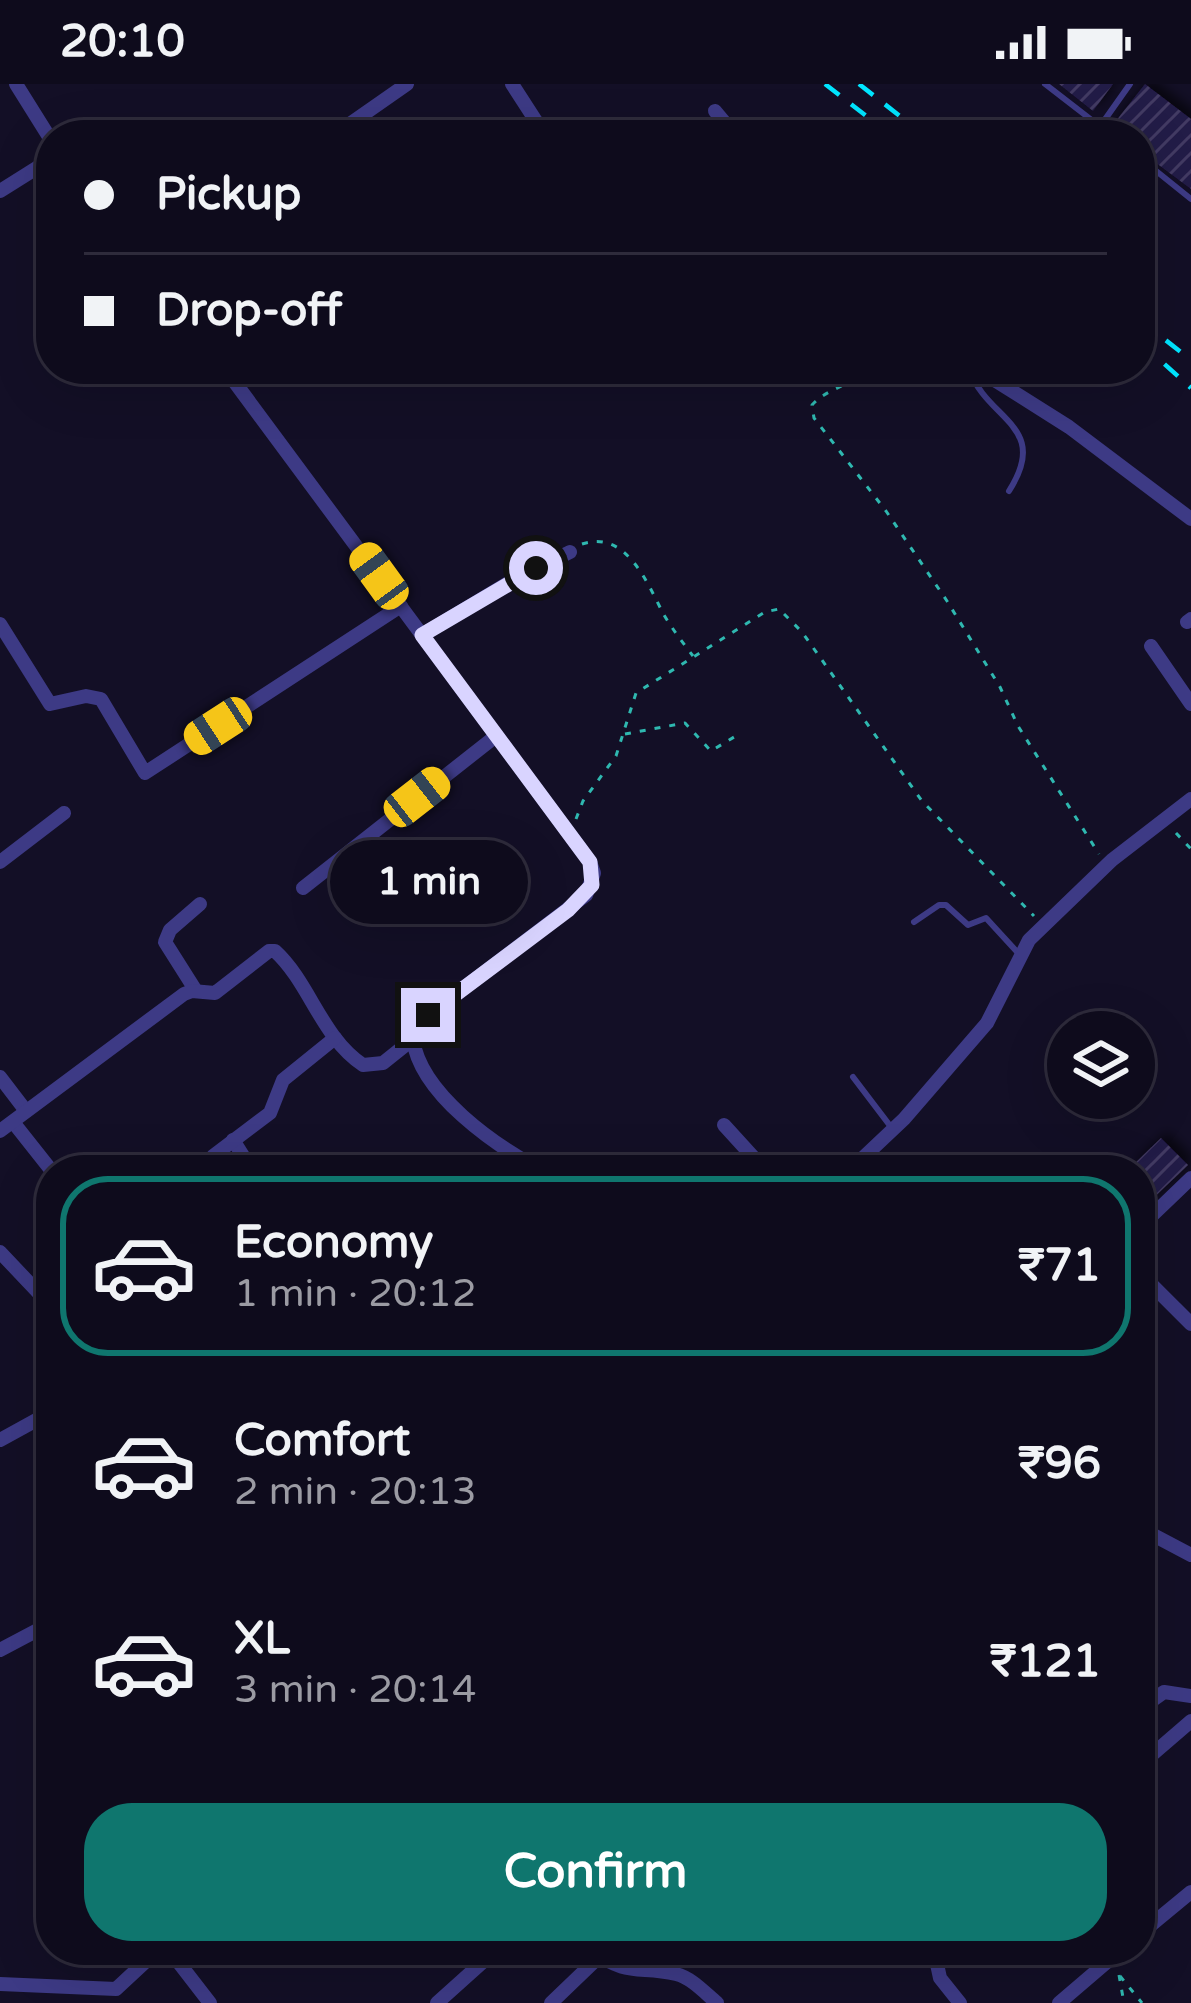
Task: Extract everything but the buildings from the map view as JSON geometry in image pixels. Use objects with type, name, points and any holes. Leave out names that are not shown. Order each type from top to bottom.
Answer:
[{"type":"street","points":[[16,84],[38,120]]},
{"type":"street","points":[[355,120],[407,84]]},
{"type":"street","points":[[512,84],[535,120]]},
{"type":"street","points":[[715,111],[722,120]]},
{"type":"street","points":[[0,190],[36,168]]},
{"type":"street","points":[[36,1155],[6,1126],[178,998],[196,991],[214,993],[261,956],[275,951],[335,1038],[352,1057],[374,1066],[413,1039],[428,1015],[586,895],[594,873],[572,836],[236,384]]},
{"type":"street","points":[[998,384],[1069,427],[1191,519]]},
{"type":"street","points":[[422,635],[570,552]]},
{"type":"street","points":[[0,624],[50,704],[86,696],[101,699],[145,773],[401,606]]},
{"type":"street","points":[[1151,646],[1191,704]]},
{"type":"street","points":[[303,888],[496,736]]},
{"type":"street","points":[[866,1155],[987,1023],[1019,954],[1044,926],[1107,866],[1191,799]]},
{"type":"street","points":[[0,862],[64,813]]},
{"type":"street","points":[[196,991],[165,941],[170,930],[200,904]]},
{"type":"street","points":[[214,1155],[270,1113],[284,1080],[335,1038]]},
{"type":"street","points":[[413,1039],[423,1067],[470,1124],[518,1155]]},
{"type":"street","points":[[0,1077],[26,1111]]},
{"type":"street","points":[[724,1125],[751,1155]]},
{"type":"street","points":[[232,1140],[242,1155]]},
{"type":"street","points":[[1155,1213],[1191,1178]]},
{"type":"street","points":[[0,1252],[36,1290]]},
{"type":"street","points":[[1155,1288],[1191,1324]]},
{"type":"street","points":[[0,1440],[36,1420]]},
{"type":"street","points":[[1155,1536],[1191,1556]]},
{"type":"street","points":[[0,1650],[36,1631]]},
{"type":"street","points":[[1155,1698],[1164,1692],[1191,1696]]},
{"type":"street","points":[[1155,1752],[1191,1721]]},
{"type":"street","points":[[1155,1922],[1191,1892]]},
{"type":"street","points":[[0,1984],[116,1989],[142,1965]]},
{"type":"street","points":[[181,1965],[210,2003]]},
{"type":"street","points":[[437,2003],[479,1965]]},
{"type":"street","points":[[550,2003],[585,1965]]},
{"type":"street","points":[[619,1965],[631,1971],[675,1973],[717,2003]]},
{"type":"street","points":[[937,1965],[940,1978],[960,2003]]},
{"type":"street","points":[[1060,2003],[1104,1965]]},
{"type":"lane","points":[[1045,84],[1092,120]]},
{"type":"lane","points":[[1104,120],[1130,84]]},
{"type":"lane","points":[[1155,170],[1191,199]]},
{"type":"lane","points":[[977,384],[980,394],[1008,418],[1022,444],[1022,466],[1009,491]]},
{"type":"lane","points":[[914,922],[946,904],[968,925],[986,918],[1019,954]]},
{"type":"lane","points":[[853,1078],[894,1129]]},
{"type":"path","points":[[849,384],[817,400],[814,418],[947,601],[1107,866]]},
{"type":"path","points":[[570,552],[595,540],[624,553],[641,571],[694,658]]},
{"type":"path","points":[[572,836],[583,801],[608,771],[636,693],[765,612],[779,609],[868,720],[922,801],[1044,926]]},
{"type":"path","points":[[624,735],[686,723],[711,751],[739,734]]},
{"type":"path","points":[[1163,819],[1191,850]]},
{"type":"path","points":[[1124,2003],[1119,1975],[1142,2003]]},
{"type":"railway","points":[[825,84],[872,120]]},
{"type":"railway","points":[[859,84],[905,120]]},
{"type":"railway","points":[[1155,332],[1191,360]]},
{"type":"railway","points":[[1155,356],[1191,388]]},
{"type":"route","points":[[428,1015],[568,910],[592,885],[590,862],[422,635],[536,568]]}]
